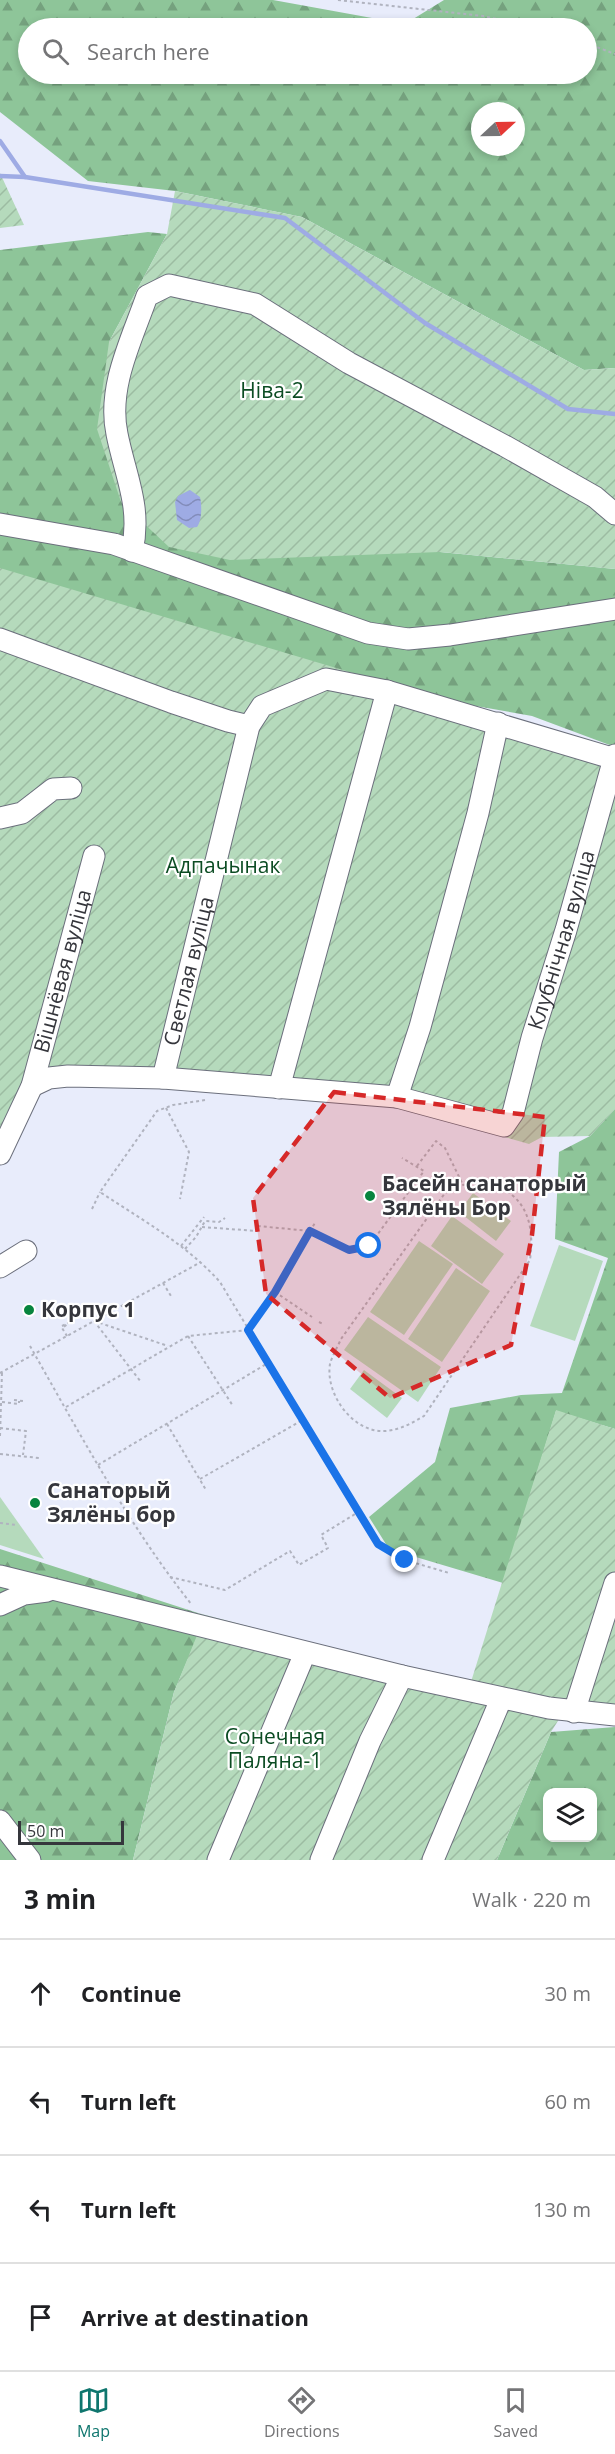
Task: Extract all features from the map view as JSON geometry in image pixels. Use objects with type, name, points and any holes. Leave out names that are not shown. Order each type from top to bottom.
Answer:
[{"type":"street","points":[[132,551],[137,529],[134,501],[117,433],[118,379],[147,296],[169,285],[255,304],[349,363],[595,497],[615,514]]},
{"type":"street","points":[[0,525],[114,544],[368,633],[408,639],[450,635],[615,609],[615,600]]},
{"type":"street","points":[[0,639],[228,722],[249,726],[262,706],[326,679],[387,691],[615,758]]},
{"type":"street","points":[[279,1088],[387,691]]},
{"type":"street","points":[[32,1086],[48,1078],[68,1076],[163,1078],[397,1097],[420,1027],[478,813],[498,723]]},
{"type":"street","name":"Светлая вуліца","points":[[163,1078],[249,726]]},
{"type":"street","name":"Клубнічная вуліца","points":[[397,1097],[504,1126],[509,1122],[615,758]]},
{"type":"street","points":[[0,818],[22,813],[53,789],[71,788]]},
{"type":"street","name":"Вішнёвая вуліца","points":[[0,1154],[32,1086],[94,856]]},
{"type":"street","points":[[0,1268],[26,1251]]},
{"type":"street","points":[[0,1576],[402,1677],[501,1699],[574,1712],[615,1715]]},
{"type":"street","points":[[574,1712],[615,1583]]},
{"type":"street","points":[[0,1605],[24,1594],[42,1590],[61,1591]]},
{"type":"street","points":[[218,1860],[305,1653]]},
{"type":"street","points":[[321,1860],[370,1741],[402,1677]]},
{"type":"street","points":[[433,1860],[501,1699]]},
{"type":"street","points":[[0,1821],[30,1860]]},
{"type":"path","points":[[338,0],[492,18]]},
{"type":"path","points":[[597,47],[615,54]]},
{"type":"path","points":[[92,1209],[100,1192],[157,1111],[207,1100]]},
{"type":"path","points":[[166,1108],[189,1152],[180,1199]]},
{"type":"path","points":[[416,1166],[436,1141],[445,1148],[463,1185]]},
{"type":"path","points":[[202,1227],[257,1231],[258,1226],[310,1231],[349,1250],[369,1246],[424,1171],[402,1158]]},
{"type":"path","points":[[479,1182],[501,1187],[519,1200],[529,1217],[533,1242],[530,1260],[424,1416],[405,1427],[384,1431],[363,1426],[346,1414],[332,1386],[330,1364],[341,1339],[445,1193],[463,1185],[479,1182]]},
{"type":"path","points":[[100,1192],[181,1246],[201,1262],[220,1282],[378,1544],[405,1560],[449,1573]]},
{"type":"path","points":[[181,1246],[204,1217]]},
{"type":"path","points":[[185,1249],[205,1221],[219,1222],[225,1218]]},
{"type":"path","points":[[66,1407],[188,1336],[248,1330],[275,1292],[316,1221]]},
{"type":"path","points":[[0,1436],[1,1372],[201,1262]]},
{"type":"path","points":[[162,1283],[171,1296]]},
{"type":"path","points":[[275,1292],[312,1317]]},
{"type":"path","points":[[62,1326],[72,1321],[62,1328],[67,1336]]},
{"type":"path","points":[[94,1321],[169,1347]]},
{"type":"path","points":[[94,1321],[141,1382]]},
{"type":"path","points":[[319,1322],[323,1324]]},
{"type":"path","points":[[188,1336],[233,1406]]},
{"type":"path","points":[[30,1346],[98,1465],[170,1577],[198,1613],[201,1628]]},
{"type":"path","points":[[98,1465],[269,1362]]},
{"type":"path","points":[[14,1400],[23,1401]]},
{"type":"path","points":[[2,1402],[19,1404],[19,1401]]},
{"type":"path","points":[[200,1479],[304,1419]]},
{"type":"path","points":[[166,1424],[206,1490]]},
{"type":"path","points":[[0,1428],[26,1431],[23,1455]]},
{"type":"path","points":[[0,1454],[39,1458]]},
{"type":"path","points":[[170,1577],[225,1590],[290,1551],[299,1565],[328,1548],[321,1535],[360,1511]]},
{"type":"path","points":[[0,1523],[17,1526]]},
{"type":"highlighted area","points":[[334,1092],[545,1117],[532,1235],[511,1345],[390,1398],[266,1294],[253,1198]]},
{"type":"green space","points":[[0,0],[273,0],[372,18],[18,18],[18,84],[597,84],[597,18],[415,18],[444,0],[615,0],[615,368],[584,370],[302,217],[175,191],[88,181],[0,112]]},
{"type":"green space","points":[[0,173],[24,225],[0,228]]},
{"type":"green space","name":"Ніва-2","points":[[175,191],[302,217],[584,370],[615,368],[615,569],[440,552],[230,560],[169,547],[121,502],[97,429],[109,342],[167,234]]},
{"type":"green space","points":[[148,232],[167,234],[109,342],[440,552],[615,569],[615,747],[532,716],[243,665],[0,584],[0,250]]},
{"type":"green space","name":"Адпачынак","points":[[0,568],[615,751],[615,1109],[590,1136],[542,1137],[529,1144],[410,1110],[333,1096],[62,1082],[40,1094],[0,1160]]},
{"type":"green space","points":[[615,1109],[615,1429],[556,1411],[503,1583],[389,1549],[369,1517],[435,1462],[450,1408],[521,1395],[562,1393],[608,1258],[555,1239],[559,1152],[590,1136]]},
{"type":"green space","points":[[473,1193],[511,1221],[496,1241],[459,1212]]},
{"type":"green space","points":[[452,1216],[504,1254],[482,1284],[431,1246]]},
{"type":"green space","points":[[419,1241],[453,1264],[404,1335],[370,1312]]},
{"type":"green space","points":[[559,1245],[603,1261],[575,1341],[530,1326]]},
{"type":"green space","points":[[456,1268],[490,1291],[442,1362],[408,1339]]},
{"type":"green space","points":[[368,1317],[441,1367],[418,1402],[344,1350]]},
{"type":"green space","points":[[364,1370],[402,1398],[387,1418],[350,1389]]},
{"type":"green space","name":"Сонечная Паляна-1","points":[[556,1410],[615,1429],[615,1709],[566,1708],[551,1732],[497,1860],[133,1860],[174,1692],[200,1628],[198,1613],[470,1685]]},
{"type":"green space","points":[[0,1497],[44,1559],[0,1545]]},
{"type":"green space","points":[[0,1549],[198,1613],[201,1628],[174,1692],[133,1860],[0,1860]]},
{"type":"green space","points":[[615,1727],[615,1860],[497,1860],[551,1732]]},
{"type":"water","points":[[190,490],[200,497],[201,509],[197,527],[189,528],[177,520],[175,502],[178,496]]},
{"type":"waterway","points":[[0,141],[25,177]]},
{"type":"waterway","points":[[0,176],[25,177],[285,218],[425,323],[568,409],[615,414]]},
{"type":"place","name":"Басейн санаторый Зялёны Бор","points":[[370,1196]]},
{"type":"place","name":"Корпус 1","points":[[29,1310]]},
{"type":"place","name":"Санаторый Зялёны бор","points":[[35,1503]]},
{"type":"route","points":[[369,1246],[349,1250],[310,1231],[275,1292],[248,1330],[378,1544],[405,1560]]}]
